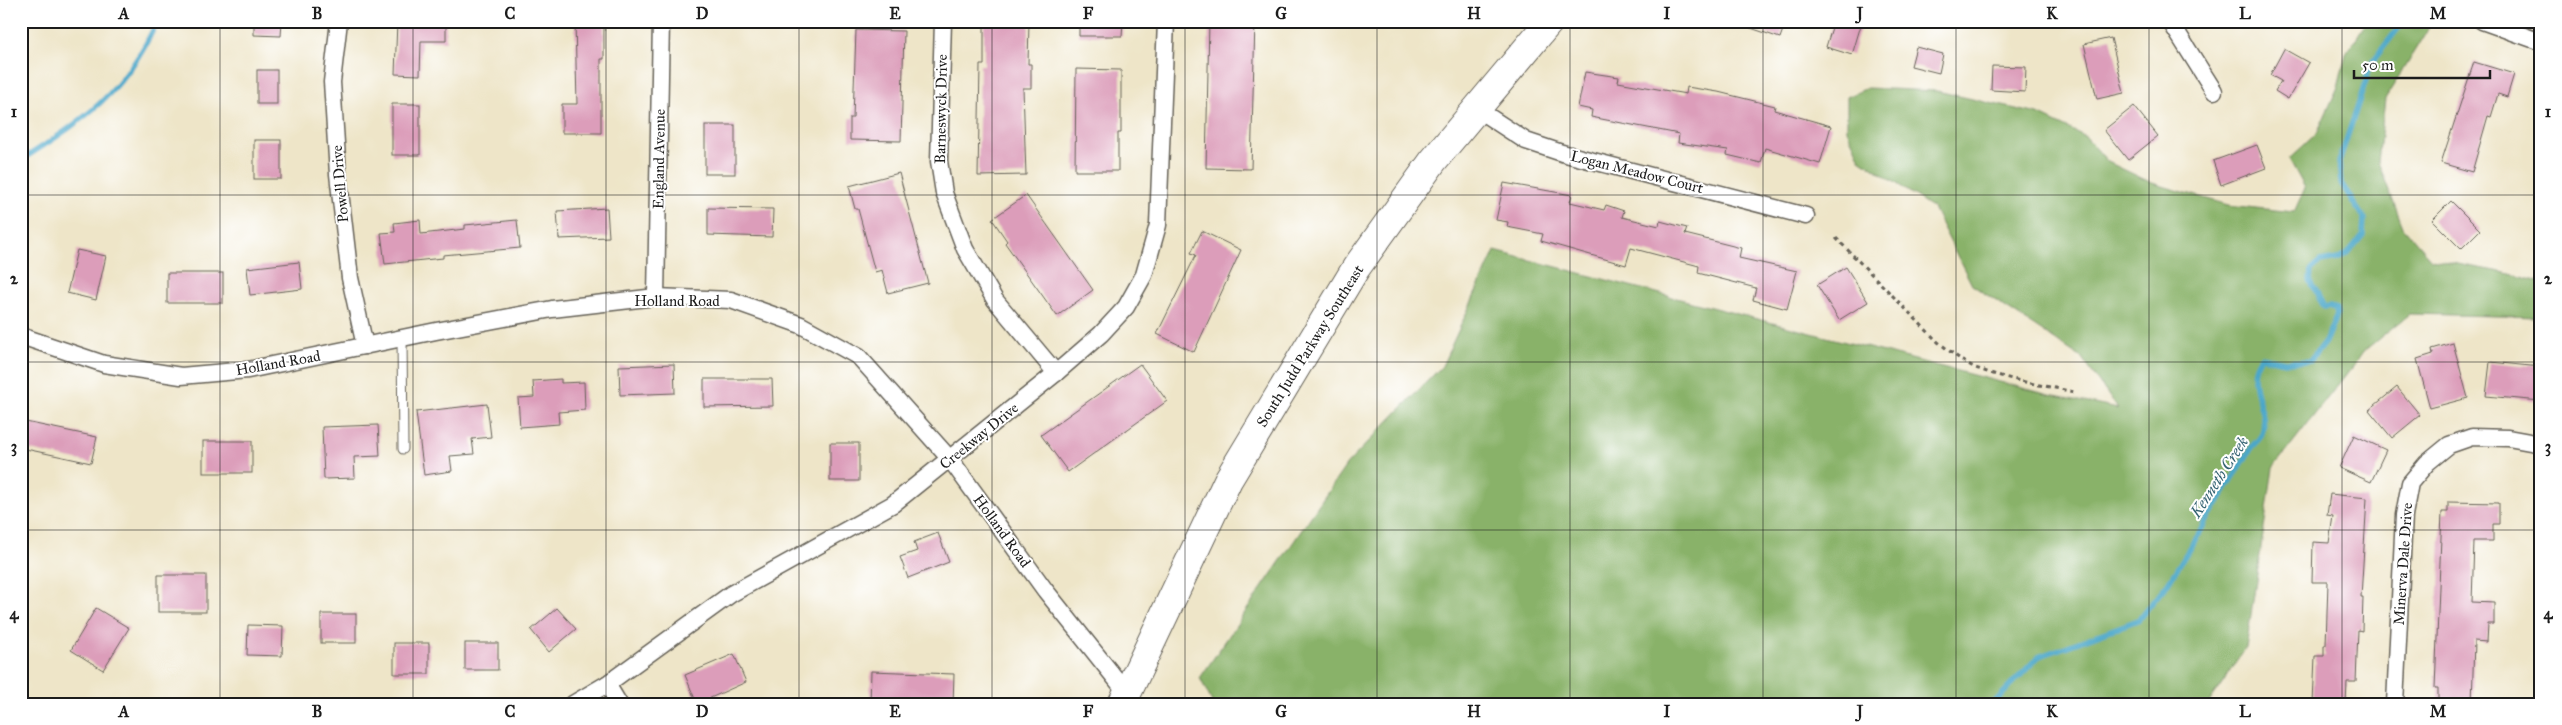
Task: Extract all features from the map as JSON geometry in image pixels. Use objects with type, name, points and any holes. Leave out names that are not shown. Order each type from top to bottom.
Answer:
[{"type":"highway","name":"South Judd Parkway Southeast","points":[[1128,700],[1228,480],[1356,268],[1433,161],[1550,21]]},
{"type":"street","name":"Powell Drive","points":[[339,21],[332,82],[338,174],[350,278],[365,346]]},
{"type":"street","name":"England Avenue","points":[[656,297],[661,21]]},
{"type":"street","name":"Barneswyck Drive","points":[[943,21],[939,161],[944,193],[965,249],[995,300],[1056,373]]},
{"type":"street","name":"Creekway Drive","points":[[573,704],[607,684],[731,594],[893,504],[1056,373],[1102,334],[1120,314],[1144,275],[1158,225],[1166,21]]},
{"type":"street","points":[[2170,21],[2214,91]]},
{"type":"street","points":[[2482,21],[2541,42]]},
{"type":"street","name":"Logan Meadow Court","points":[[1477,109],[1526,141],[1562,153],[1806,216]]},
{"type":"street","name":"Holland Road","points":[[21,336],[104,364],[181,376],[248,370],[552,309],[656,297],[731,300],[801,325],[859,357],[950,459],[1128,700]]},
{"type":"street","name":"Minerva Dale Drive","points":[[2395,704],[2404,515],[2410,483],[2427,463],[2449,445],[2472,437],[2508,438],[2541,444]]},
{"type":"street","points":[[607,684],[619,704]]},
{"type":"lane","points":[[402,338],[403,449]]},
{"type":"path","points":[[1836,238],[1938,342],[1955,356],[1990,372],[2074,392]]},
{"type":"green space","points":[[2367,21],[2432,22],[2385,99],[2378,162],[2403,227],[2431,259],[2511,274],[2541,282],[2541,317],[2409,314],[2365,350],[2273,468],[2246,648],[2208,704],[1213,704],[1200,678],[1347,464],[1442,366],[1495,251],[2050,395],[2118,409],[2082,358],[1972,285],[1933,208],[1860,159],[1847,130],[1847,97],[1867,88],[1937,91],[2038,114],[2086,137],[2108,162],[2152,183],[2228,205],[2294,212],[2305,188],[2289,159],[2317,133],[2338,87],[2346,54]]},
{"type":"building","points":[[254,21],[282,21],[281,36],[254,35]]},
{"type":"building","points":[[397,21],[446,21],[446,41],[421,41],[420,75],[395,74]]},
{"type":"building","points":[[575,21],[604,21],[604,59],[601,59],[601,133],[562,133],[562,104],[577,104]]},
{"type":"building","points":[[984,21],[1029,21],[1028,64],[1031,64],[1031,88],[1023,88],[1026,175],[978,176],[980,65],[984,65]]},
{"type":"building","points":[[1079,21],[1123,21],[1122,36],[1079,36]]},
{"type":"building","points":[[1209,21],[1255,21],[1251,169],[1206,168]]},
{"type":"building","points":[[1739,21],[1786,21],[1780,38],[1739,24]]},
{"type":"building","points":[[1834,21],[1850,21],[1861,25],[1852,55],[1826,47]]},
{"type":"building","points":[[856,30],[904,31],[901,141],[850,140],[850,118],[853,118]]},
{"type":"building","points":[[2111,38],[2124,93],[2097,99],[2084,44]]},
{"type":"building","points":[[1916,47],[1943,54],[1939,73],[1911,66]]},
{"type":"building","points":[[2284,49],[2309,63],[2288,99],[2275,91],[2281,81],[2270,75]]},
{"type":"building","points":[[2474,62],[2514,74],[2507,97],[2498,94],[2491,117],[2488,116],[2472,172],[2441,163]]},
{"type":"building","points":[[1992,66],[2026,67],[2025,92],[1991,90]]},
{"type":"building","points":[[1076,69],[1121,70],[1121,133],[1118,133],[1118,171],[1075,171]]},
{"type":"building","points":[[257,70],[277,70],[277,104],[257,104]]},
{"type":"building","points":[[1585,72],[1619,77],[1618,82],[1686,94],[1687,87],[1718,92],[1775,106],[1774,110],[1831,126],[1820,164],[1765,148],[1761,163],[1727,155],[1728,150],[1678,143],[1679,134],[1591,117],[1592,110],[1578,107]]},
{"type":"building","points":[[392,104],[420,104],[420,155],[392,155]]},
{"type":"building","points":[[2134,106],[2158,136],[2128,160],[2104,130]]},
{"type":"building","points":[[705,125],[735,125],[735,174],[705,174]]},
{"type":"building","points":[[254,140],[281,140],[281,179],[254,179]]},
{"type":"building","points":[[2257,145],[2266,168],[2221,185],[2213,161]]},
{"type":"building","points":[[899,173],[928,283],[888,293],[882,270],[875,272],[858,209],[855,209],[849,186]]},
{"type":"building","points":[[1504,183],[1572,195],[1570,202],[1604,210],[1606,205],[1624,211],[1622,217],[1659,226],[1660,221],[1687,228],[1685,234],[1741,248],[1739,258],[1797,271],[1787,309],[1753,300],[1756,288],[1698,273],[1699,266],[1631,248],[1626,265],[1541,241],[1543,234],[1507,227],[1508,222],[1496,220]]},
{"type":"building","points":[[1026,195],[1093,290],[1057,316],[1005,243],[1007,241],[992,219]]},
{"type":"building","points":[[2451,201],[2480,230],[2461,249],[2432,220]]},
{"type":"building","points":[[607,208],[609,237],[559,239],[557,211]]},
{"type":"building","points":[[708,208],[773,209],[772,237],[708,235]]},
{"type":"building","points":[[420,220],[421,234],[465,229],[465,225],[517,220],[520,248],[443,255],[443,258],[385,264],[381,233],[395,232],[394,223]]},
{"type":"building","points":[[1202,231],[1241,250],[1194,352],[1157,334],[1196,255],[1191,253]]},
{"type":"building","points":[[77,250],[106,256],[96,300],[67,293]]},
{"type":"building","points":[[299,262],[302,289],[250,295],[247,268]]},
{"type":"building","points":[[1846,267],[1868,302],[1839,320],[1817,285]]},
{"type":"building","points":[[167,273],[223,273],[223,303],[167,303]]},
{"type":"building","points":[[2453,343],[2468,398],[2430,408],[2417,359],[2433,354],[2432,349]]},
{"type":"building","points":[[2490,362],[2541,367],[2541,401],[2486,396]]},
{"type":"building","points":[[674,364],[675,393],[620,395],[619,366]]},
{"type":"building","points":[[1140,364],[1167,401],[1068,472],[1041,435]]},
{"type":"building","points":[[561,379],[561,383],[584,382],[585,410],[558,412],[559,424],[520,427],[518,398],[534,397],[533,381]]},
{"type":"building","points":[[704,379],[772,379],[773,406],[704,407]]},
{"type":"building","points":[[2397,387],[2420,415],[2392,438],[2369,410]]},
{"type":"building","points":[[487,404],[491,437],[472,439],[474,454],[450,456],[452,471],[424,475],[416,412]]},
{"type":"building","points":[[21,421],[97,437],[91,463],[21,448]]},
{"type":"building","points":[[378,425],[380,456],[354,457],[355,478],[324,479],[322,427]]},
{"type":"building","points":[[2354,435],[2386,450],[2371,482],[2339,468]]},
{"type":"building","points":[[203,441],[252,441],[252,473],[203,473]]},
{"type":"building","points":[[830,443],[859,443],[859,481],[830,481]]},
{"type":"building","points":[[2330,494],[2367,498],[2361,597],[2363,597],[2362,631],[2358,630],[2356,682],[2347,682],[2346,704],[2313,704],[2315,656],[2324,656],[2324,645],[2326,645],[2328,582],[2312,582],[2313,542],[2329,543],[2333,516],[2327,515]]},
{"type":"building","points":[[2448,502],[2499,503],[2499,524],[2493,524],[2493,541],[2474,541],[2472,602],[2494,603],[2494,624],[2488,624],[2487,642],[2474,641],[2472,704],[2438,704],[2438,688],[2435,688],[2442,512],[2448,512]]},
{"type":"building","points":[[938,533],[949,562],[908,578],[900,557],[917,551],[914,542]]},
{"type":"building","points":[[158,575],[206,575],[206,612],[158,612]]},
{"type":"building","points":[[96,608],[129,628],[103,670],[71,650]]},
{"type":"building","points":[[557,608],[576,629],[549,652],[531,630]]},
{"type":"building","points":[[321,614],[356,614],[356,643],[321,643]]},
{"type":"building","points":[[248,625],[283,626],[282,656],[247,655]]},
{"type":"building","points":[[394,643],[429,643],[429,674],[394,674]]},
{"type":"building","points":[[465,643],[498,643],[498,670],[465,670]]},
{"type":"building","points":[[734,654],[746,682],[697,704],[685,675]]},
{"type":"building","points":[[871,671],[954,674],[953,704],[870,704]]},
{"type":"waterway","points":[[21,160],[64,132],[101,102],[132,66],[157,21]]},
{"type":"waterway","name":"Kenneth Creek","points":[[1993,704],[2038,657],[2138,620],[2168,583],[2261,435],[2264,425],[2254,380],[2255,368],[2261,357],[2285,362],[2310,361],[2325,342],[2337,314],[2336,309],[2330,306],[2324,307],[2310,280],[2311,270],[2320,262],[2338,259],[2348,253],[2363,235],[2364,219],[2341,183],[2339,162],[2372,62],[2404,21]]}]
